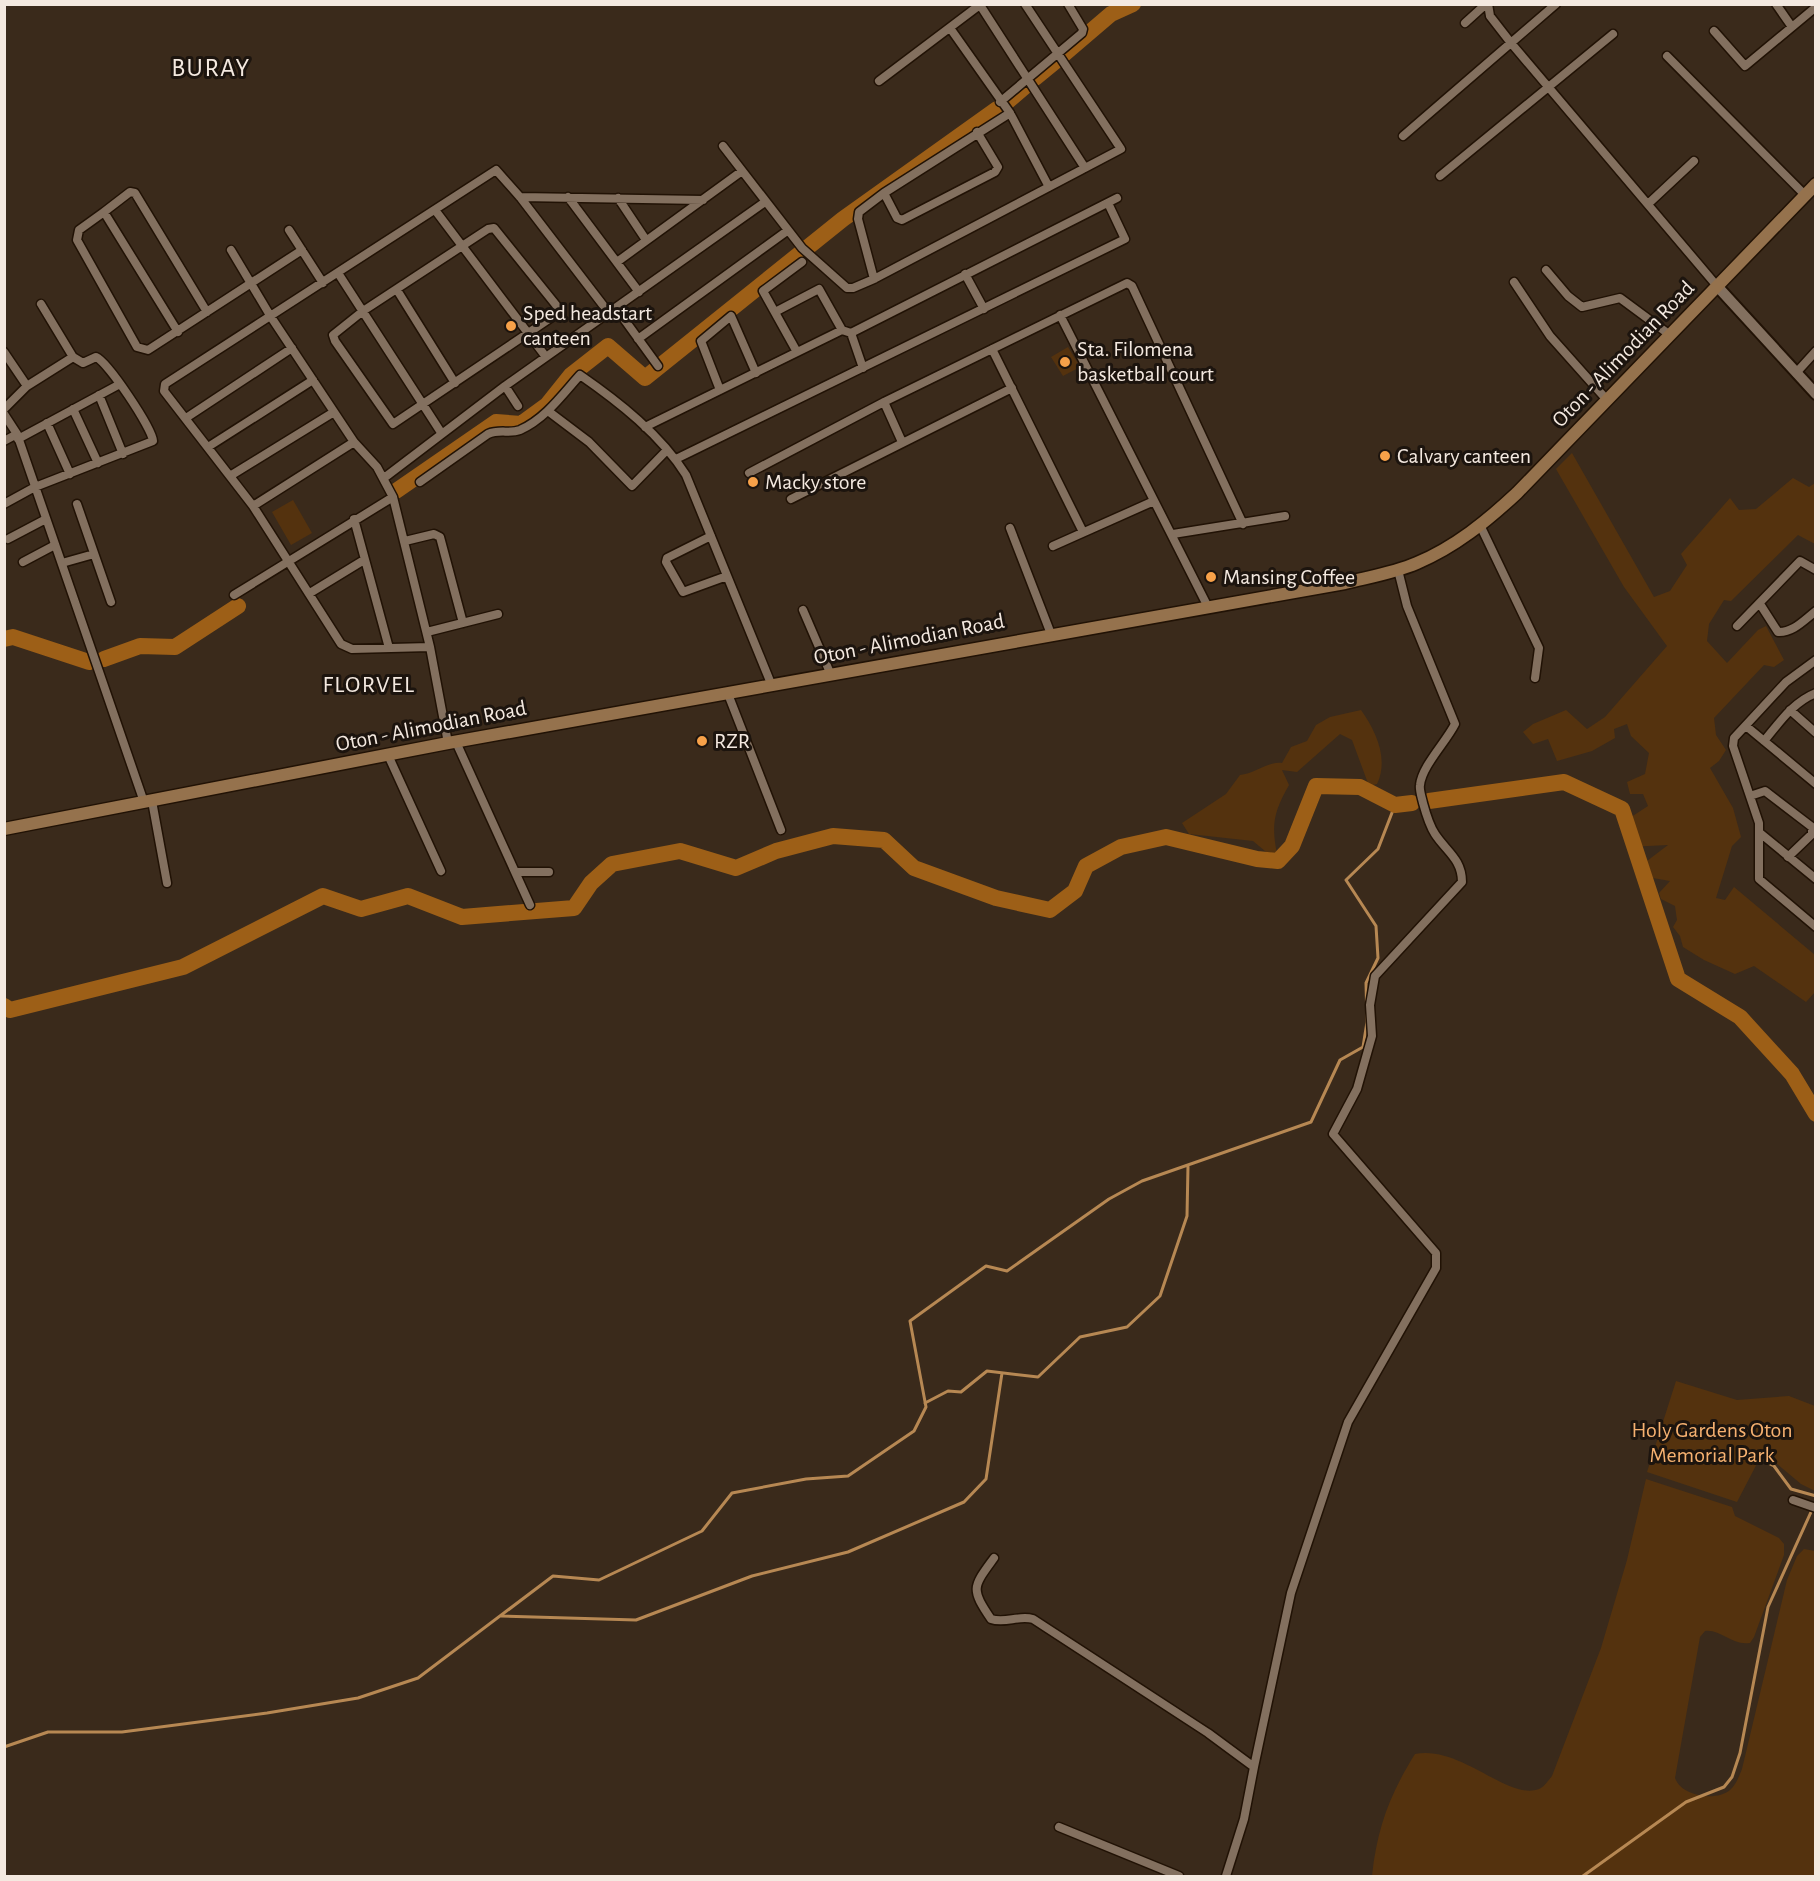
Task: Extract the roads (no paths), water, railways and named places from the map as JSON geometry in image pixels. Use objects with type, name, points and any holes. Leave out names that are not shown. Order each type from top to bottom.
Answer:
[{"type":"main road","name":"Oton - Alimodian Road","points":[[4,829],[452,743],[1345,583],[1398,570],[1443,550],[1480,525],[1517,493],[1815,184]]},
{"type":"street","points":[[723,146],[804,255],[848,288],[874,279],[1121,149],[1025,4]]},
{"type":"street","points":[[1000,102],[1083,29],[1068,4]]},
{"type":"street","points":[[1465,23],[1487,4],[1490,16],[1511,43],[1717,286],[1815,394]]},
{"type":"street","points":[[1403,136],[1556,4]]},
{"type":"street","points":[[1776,4],[1792,27]]},
{"type":"street","points":[[879,81],[980,5],[1029,77],[1085,168]]},
{"type":"street","points":[[1714,31],[1740,64],[1748,65],[1815,7]]},
{"type":"street","points":[[950,28],[1000,102],[1010,113],[1049,187]]},
{"type":"street","points":[[1440,176],[1613,34]]},
{"type":"street","points":[[1667,56],[1805,195]]},
{"type":"street","points":[[874,279],[857,216],[884,193],[1010,113]]},
{"type":"street","points":[[884,193],[897,218],[902,220],[995,172],[998,167],[977,132]]},
{"type":"street","points":[[1648,204],[1694,161]]},
{"type":"street","points":[[430,647],[346,648],[253,506],[164,391],[165,384],[496,170],[612,310],[639,339],[658,366]]},
{"type":"street","points":[[617,262],[742,171]]},
{"type":"street","points":[[207,312],[135,193],[130,192],[79,230],[77,240],[137,347],[148,350],[178,332],[302,250]]},
{"type":"street","points":[[520,197],[703,200]]},
{"type":"street","points":[[568,197],[639,292]]},
{"type":"street","points":[[618,198],[646,240]]},
{"type":"street","points":[[645,427],[797,352],[846,332],[1117,198]]},
{"type":"street","points":[[384,478],[505,386],[765,202]]},
{"type":"street","points":[[676,459],[1125,239],[1108,203]]},
{"type":"street","points":[[435,210],[461,248],[546,357]]},
{"type":"street","points":[[104,212],[178,332]]},
{"type":"street","points":[[494,228],[556,305],[555,315],[393,424],[335,341],[336,330],[397,290],[488,229],[494,228]]},
{"type":"street","points":[[289,230],[323,283]]},
{"type":"street","points":[[639,339],[787,231]]},
{"type":"street","points":[[231,250],[271,317],[354,442],[384,478],[393,497],[452,743],[530,905]]},
{"type":"street","points":[[797,352],[763,291],[804,255]]},
{"type":"street","points":[[1546,270],[1575,303],[1582,307],[1620,298],[1670,334]]},
{"type":"street","points":[[338,273],[442,434]]},
{"type":"street","points":[[965,274],[984,309]]},
{"type":"street","points":[[1515,282],[1550,336],[1607,400]]},
{"type":"street","points":[[748,473],[884,402],[1127,283],[1131,286],[1243,524]]},
{"type":"street","points":[[775,312],[819,289],[846,332],[863,368]]},
{"type":"street","points":[[397,290],[455,383]]},
{"type":"street","points":[[4,504],[35,487],[153,441],[153,437],[120,384],[99,358],[83,363],[73,357],[41,304]]},
{"type":"street","points":[[1060,315],[1208,607]]},
{"type":"street","points":[[720,390],[701,341],[731,316],[756,373]]},
{"type":"street","points":[[186,418],[292,348]]},
{"type":"street","points":[[992,349],[1083,532]]},
{"type":"street","points":[[1796,373],[1815,351]]},
{"type":"street","points":[[4,352],[27,386]]},
{"type":"street","points":[[73,357],[27,386],[4,412],[18,436],[148,801],[167,883]]},
{"type":"street","points":[[420,482],[488,434],[498,429],[518,431],[548,411],[580,375],[645,427],[676,459],[686,475],[772,686]]},
{"type":"street","points":[[208,447],[313,380]]},
{"type":"street","points":[[4,441],[47,423],[120,384]]},
{"type":"street","points":[[505,386],[518,406]]},
{"type":"street","points":[[791,499],[1012,388]]},
{"type":"street","points":[[99,395],[123,454]]},
{"type":"street","points":[[884,402],[902,442]]},
{"type":"street","points":[[73,409],[98,464]]},
{"type":"street","points":[[548,411],[589,442],[632,486],[667,450]]},
{"type":"street","points":[[230,476],[334,412]]},
{"type":"street","points":[[47,423],[70,474]]},
{"type":"street","points":[[253,506],[354,442]]},
{"type":"street","points":[[234,595],[393,497]]},
{"type":"street","points":[[1053,546],[1154,501]]},
{"type":"street","points":[[77,504],[111,602]]},
{"type":"street","points":[[1173,534],[1285,516]]},
{"type":"street","points":[[8,539],[46,519]]},
{"type":"street","points":[[354,519],[388,648]]},
{"type":"street","points":[[1480,525],[1539,648],[1535,678]]},
{"type":"street","points":[[1010,528],[1051,634]]},
{"type":"street","points":[[405,542],[434,534],[440,537],[464,622]]},
{"type":"street","points":[[711,536],[667,558],[666,562],[683,592],[727,576]]},
{"type":"street","points":[[23,562],[55,545]]},
{"type":"street","points":[[62,563],[94,554]]},
{"type":"street","points":[[310,593],[364,560]]},
{"type":"street","points":[[1737,626],[1800,561],[1815,570]]},
{"type":"street","points":[[1226,1876],[1244,1819],[1291,1593],[1348,1422],[1436,1268],[1438,1260],[1436,1253],[1334,1134],[1357,1089],[1372,1036],[1370,1005],[1375,976],[1462,882],[1462,873],[1454,856],[1435,835],[1426,815],[1419,786],[1425,770],[1446,742],[1455,724],[1407,606],[1398,570]]},
{"type":"street","points":[[1760,604],[1778,632],[1786,633],[1794,629],[1815,611]]},
{"type":"street","points":[[803,610],[831,675]]},
{"type":"street","points":[[427,632],[498,614]]},
{"type":"street","points":[[1815,660],[1786,682],[1734,738],[1733,746],[1761,833],[1759,879],[1815,927]]},
{"type":"street","points":[[1764,741],[1790,710],[1803,698],[1815,693]]},
{"type":"street","points":[[728,694],[781,830]]},
{"type":"street","points":[[1790,710],[1815,733]]},
{"type":"street","points":[[1746,726],[1815,784]]},
{"type":"street","points":[[388,755],[441,871]]},
{"type":"street","points":[[1750,796],[1765,791],[1812,827],[1812,834],[1788,856]]},
{"type":"street","points":[[1761,833],[1815,879]]},
{"type":"street","points":[[516,872],[549,872]]},
{"type":"street","points":[[1793,1500],[1813,1507]]},
{"type":"street","points":[[994,1558],[975,1584],[975,1596],[991,1619],[999,1621],[1020,1616],[1033,1619],[1208,1733],[1254,1767]]},
{"type":"street","points":[[1059,1827],[1179,1876]]},
{"type":"waterway","points":[[1063,55],[1111,14],[1133,4]]},
{"type":"waterway","points":[[1035,78],[1057,60]]},
{"type":"waterway","points":[[1007,102],[1028,84]]},
{"type":"waterway","points":[[396,491],[496,422],[521,424],[547,405],[571,375],[608,346],[645,378],[843,219],[997,109]]},
{"type":"waterway","points":[[104,659],[140,646],[175,647],[238,606]]},
{"type":"waterway","points":[[4,639],[13,637],[89,662]]},
{"type":"waterway","points":[[1429,801],[1564,782],[1622,809],[1678,979],[1740,1017],[1792,1074],[1816,1114]]},
{"type":"waterway","points":[[4,1006],[10,1010],[183,967],[323,896],[361,909],[408,896],[462,917],[574,908],[591,883],[612,864],[680,851],[736,868],[776,851],[833,836],[884,840],[914,868],[996,898],[1050,910],[1075,891],[1086,866],[1121,847],[1166,837],[1257,859],[1278,861],[1292,846],[1316,786],[1360,787],[1395,805],[1412,803]]},
{"type":"waterway","points":[[4,1747],[48,1732],[122,1732],[267,1713],[358,1698],[418,1678],[553,1576],[599,1580],[702,1531],[732,1493],[806,1479],[848,1476],[914,1431],[926,1407],[910,1321],[986,1266],[1007,1271],[1109,1199],[1142,1181],[1311,1122],[1340,1060],[1363,1047],[1367,1022],[1366,983],[1378,958],[1376,926],[1346,880],[1378,849],[1395,805]]},
{"type":"waterway","points":[[925,1403],[948,1391],[961,1392],[987,1371],[1038,1377],[1080,1337],[1127,1327],[1160,1296],[1187,1216],[1188,1166]]},
{"type":"waterway","points":[[501,1616],[636,1620],[752,1576],[848,1552],[964,1502],[986,1479],[1002,1373]]},
{"type":"waterway","points":[[1758,1458],[1774,1466],[1791,1489],[1816,1496]]},
{"type":"waterway","points":[[1583,1876],[1686,1802],[1724,1787],[1732,1777],[1740,1753],[1768,1607],[1816,1501]]},
{"type":"place","name":"Sped headstart canteen","points":[[511,326]]},
{"type":"place","name":"Sta. Filomena basketball court","points":[[1065,362]]},
{"type":"place","name":"Calvary canteen","points":[[1385,456]]},
{"type":"place","name":"Macky store","points":[[753,482]]},
{"type":"place","name":"Mansing Coffee","points":[[1211,577]]},
{"type":"place","name":"RZR","points":[[702,741]]},
{"type":"district","name":"BURAY","points":[[211,68]]},
{"type":"district","name":"FLORVEL","points":[[369,685]]},
{"type":"park label","name":"Holy Gardens Oton Memorial Park","points":[[1712,1442]]}]
